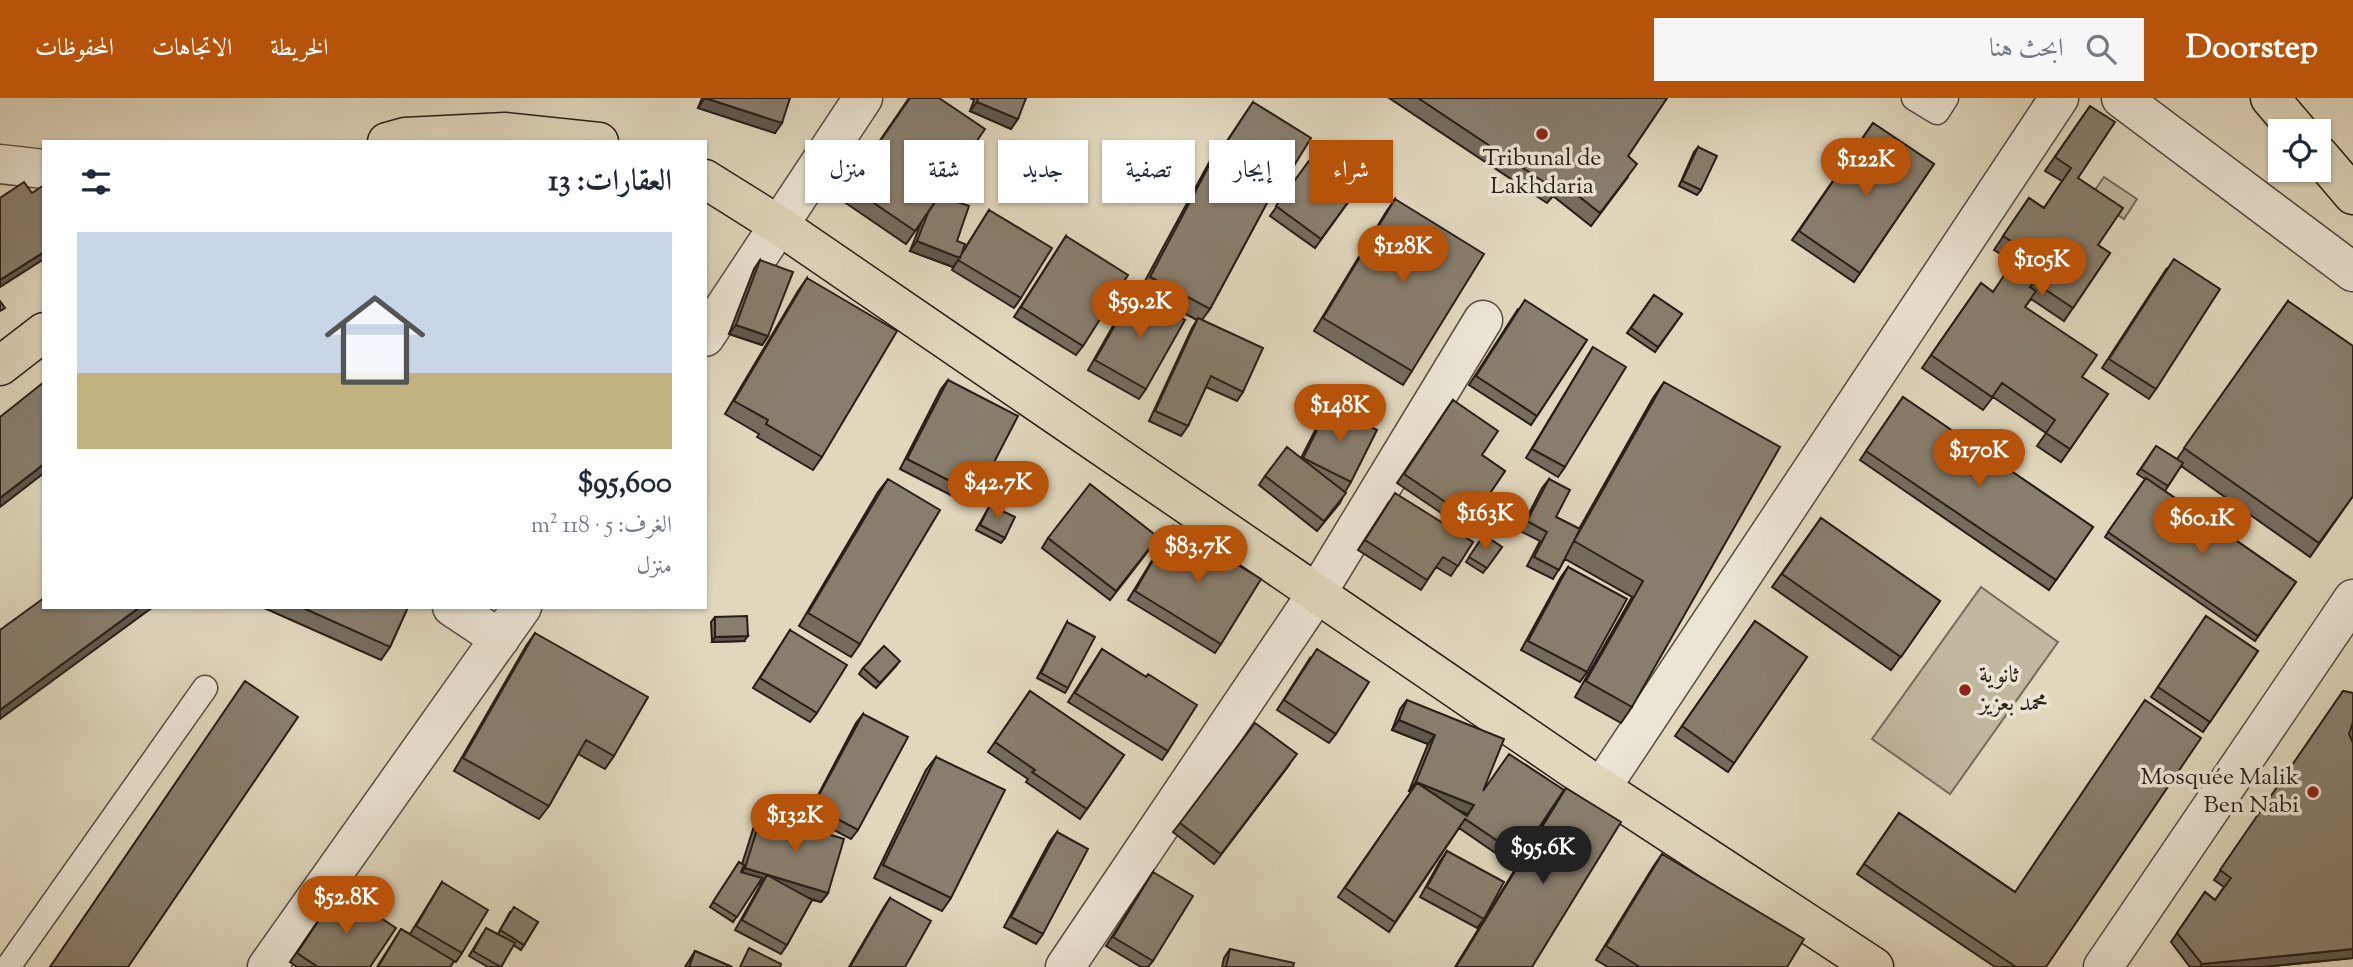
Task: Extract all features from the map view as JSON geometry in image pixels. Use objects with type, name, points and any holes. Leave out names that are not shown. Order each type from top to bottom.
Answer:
[{"type":"main road","points":[[2270,98],[2288,119]]},
{"type":"main road","points":[[394,140],[405,137],[505,132],[580,140]]},
{"type":"main road","points":[[2331,169],[2353,195]]},
{"type":"main road","points":[[707,180],[780,226],[1601,788],[1874,967]]},
{"type":"main road","points":[[0,366],[42,334]]},
{"type":"street","points":[[707,334],[863,98]]},
{"type":"street","points":[[1601,788],[2059,98]]},
{"type":"street","points":[[2121,98],[2353,272]]},
{"type":"street","points":[[0,164],[42,169]]},
{"type":"street","points":[[1065,967],[1318,593],[1483,320]]},
{"type":"street","points":[[2103,967],[2353,599]]},
{"type":"street","points":[[455,609],[500,639]]},
{"type":"street","points":[[267,967],[521,609]]},
{"type":"lane","points":[[1914,98],[1937,113],[1946,98]]},
{"type":"lane","points":[[8,967],[205,688]]},
{"type":"shaded area","points":[[2104,177],[2137,199],[2124,219],[2090,197]]},
{"type":"shaded area","points":[[1981,587],[2058,642],[1950,794],[1872,739]]},
{"type":"building","points":[[705,98],[790,98],[782,123]]},
{"type":"building","points":[[910,98],[939,98],[985,129],[977,140],[904,140],[904,203],[934,203],[915,231],[874,203],[890,203],[890,140],[881,140]]},
{"type":"building","points":[[978,98],[1026,98],[1018,119],[977,102]]},
{"type":"building","name":"Tribunal de Lakhdaria","points":[[1418,98],[1667,98],[1628,156],[1637,164],[1600,213],[1562,183],[1556,190]]},
{"type":"building","points":[[1253,102],[1311,138],[1295,164],[1295,140],[1228,140]]},
{"type":"building","points":[[2090,106],[2115,122],[2078,178],[2123,208],[2098,245],[2110,253],[2073,308],[2034,282],[2030,287],[2036,291],[2025,307],[2097,355],[2082,377],[2108,394],[2070,449],[2046,433],[2055,420],[2002,383],[1992,397],[1931,355],[1981,283],[1993,292],[2007,271],[2011,274],[2026,251],[2003,236],[2029,198],[2044,208],[2071,168],[2055,157]]},
{"type":"building","points":[[1873,123],[1934,164],[1860,273],[1799,231]]},
{"type":"building","points":[[1698,147],[1717,156],[1701,190],[1682,181]]},
{"type":"building","points":[[1309,161],[1309,203],[1347,203],[1321,239],[1276,206],[1278,203],[1295,203],[1295,180]]},
{"type":"building","points":[[1209,166],[1209,203],[1267,203],[1210,309],[1150,277],[1189,203],[1195,203],[1195,192]]},
{"type":"building","points":[[24,182],[32,193],[42,186],[42,253],[0,280],[0,198]]},
{"type":"building","points":[[1395,199],[1484,254],[1412,371],[1323,318]]},
{"type":"building","points":[[934,203],[960,203],[969,206],[957,241],[965,244],[960,258],[917,241]]},
{"type":"building","points":[[989,210],[1052,248],[1021,298],[958,260]]},
{"type":"building","points":[[1066,236],[1128,275],[1083,346],[1021,307]]},
{"type":"building","points":[[2174,259],[2220,289],[2156,389],[2109,359]]},
{"type":"building","points":[[760,260],[793,272],[768,336],[736,325]]},
{"type":"building","points":[[807,278],[897,331],[822,457],[766,424],[768,420],[734,401]]},
{"type":"building","points":[[1134,292],[1185,320],[1146,389],[1095,360]]},
{"type":"building","points":[[1654,295],[1682,314],[1658,347],[1631,328]]},
{"type":"building","points":[[1525,300],[1587,340],[1537,416],[1476,376]]},
{"type":"building","points":[[2288,301],[2353,346],[2353,496],[2319,543],[2184,448]]},
{"type":"building","points":[[1198,318],[1263,348],[1243,392],[1211,376],[1188,426],[1155,411]]},
{"type":"building","points":[[1593,347],[1626,367],[1565,467],[1532,449]]},
{"type":"building","points":[[948,380],[1018,416],[977,495],[907,459]]},
{"type":"building","points":[[1664,382],[1780,447],[1632,707],[1586,681],[1643,581],[1574,541]]},
{"type":"building","points":[[42,384],[42,466],[0,498],[0,417]]},
{"type":"building","points":[[1903,397],[2093,527],[2056,580],[1866,451]]},
{"type":"building","points":[[1453,400],[1498,431],[1482,455],[1505,471],[1472,520],[1404,474]]},
{"type":"building","points":[[1329,406],[1377,430],[1351,482],[1303,458]]},
{"type":"building","points":[[2156,446],[2183,463],[2168,486],[2141,469]]},
{"type":"building","points":[[1287,447],[1346,493],[1324,521],[1265,476]]},
{"type":"building","points":[[2146,478],[2296,582],[2258,636],[2108,532]]},
{"type":"building","points":[[888,479],[940,510],[860,644],[808,613]]},
{"type":"building","points":[[1549,479],[1570,490],[1556,517],[1580,529],[1559,570],[1534,557],[1547,532],[1527,521]]},
{"type":"building","points":[[1090,484],[1158,537],[1116,591],[1048,538]]},
{"type":"building","points":[[1395,493],[1473,542],[1458,566],[1443,557],[1427,580],[1365,540]]},
{"type":"building","points":[[990,505],[1015,517],[1005,538],[980,525]]},
{"type":"building","points":[[1821,518],[1940,601],[1901,657],[1782,574]]},
{"type":"building","points":[[1173,526],[1261,579],[1221,644],[1135,591]]},
{"type":"building","points":[[1484,535],[1502,547],[1487,568],[1469,557]]},
{"type":"building","points":[[1568,567],[1627,599],[1587,672],[1528,641]]},
{"type":"building","points":[[42,599],[42,609],[137,609],[0,710],[0,630]]},
{"type":"building","points":[[305,609],[407,609],[390,647]]},
{"type":"building","points":[[747,616],[748,636],[715,637],[715,617]]},
{"type":"building","points":[[2206,616],[2258,651],[2210,722],[2158,687]]},
{"type":"building","points":[[1755,621],[1807,657],[1734,763],[1682,726]]},
{"type":"building","points":[[1067,622],[1095,637],[1068,688],[1041,673]]},
{"type":"building","points":[[790,630],[847,665],[817,713],[760,678]]},
{"type":"building","points":[[535,633],[648,697],[614,756],[586,740],[549,806],[463,758]]},
{"type":"building","points":[[884,646],[900,661],[880,683],[863,668]]},
{"type":"building","points":[[1102,649],[1197,705],[1168,751],[1075,693]]},
{"type":"building","points":[[1317,649],[1369,682],[1336,734],[1284,700]]},
{"type":"building","points":[[245,681],[298,717],[128,967],[50,967]]},
{"type":"building","points":[[1030,691],[1124,755],[1087,809],[1032,772],[1035,770],[995,742]]},
{"type":"building","name":"Mosquée Malik Ben Nabi","points":[[2343,691],[2353,693],[2353,722],[2349,734],[2353,743],[2353,949],[2202,964],[2177,933],[2205,892],[2215,900],[2231,878],[2220,870]]},
{"type":"building","points":[[1407,700],[1504,739],[1483,791],[1509,754],[1564,790],[1520,856],[1465,819],[1395,922],[1345,888],[1417,783],[1467,816],[1474,805],[1416,782],[1435,735],[1399,720]]},
{"type":"building","points":[[2145,700],[2201,738],[2046,967],[2016,967],[1864,864],[1899,813],[2015,892]]},
{"type":"building","points":[[863,714],[908,737],[858,830],[813,806]]},
{"type":"building","points":[[1255,723],[1297,754],[1221,854],[1180,823]]},
{"type":"building","points":[[936,757],[1005,790],[951,898],[883,865]]},
{"type":"building","points":[[1566,788],[1621,822],[1532,967],[1456,967]]},
{"type":"building","points":[[762,814],[844,839],[828,893],[745,868]]},
{"type":"building","points":[[1057,832],[1088,849],[1043,934],[1011,917]]},
{"type":"building","points":[[1447,851],[1504,882],[1484,919],[1427,887]]},
{"type":"building","points":[[1662,854],[1804,939],[1787,967],[1640,967],[1606,946]]},
{"type":"building","points":[[739,862],[744,865],[741,872],[762,878],[737,917],[713,902]]},
{"type":"building","points":[[1153,872],[1193,896],[1153,961],[1113,937]]},
{"type":"building","points":[[767,875],[812,900],[787,945],[742,920]]},
{"type":"building","points":[[442,882],[488,910],[462,953],[416,926]]},
{"type":"building","points":[[339,890],[396,928],[370,967],[318,967],[297,953]]},
{"type":"building","points":[[890,898],[931,921],[905,967],[850,967]]},
{"type":"building","points":[[514,907],[538,922],[524,945],[500,930]]},
{"type":"building","points":[[486,928],[515,943],[501,967],[473,951]]},
{"type":"building","points":[[401,929],[454,961],[450,967],[378,967]]},
{"type":"building","points":[[749,948],[781,964],[780,967],[740,967]]},
{"type":"building","points":[[1230,949],[1294,963],[1293,967],[1226,967]]},
{"type":"building","points":[[695,951],[732,967],[689,967]]},
{"type":"place","name":"Tribunal de Lakhdaria","points":[[1542,134]]},
{"type":"place","name":"ثانوية محمد بعزيز","points":[[1965,690]]},
{"type":"place","name":"Mosquée Malik Ben Nabi","points":[[2313,792]]}]
